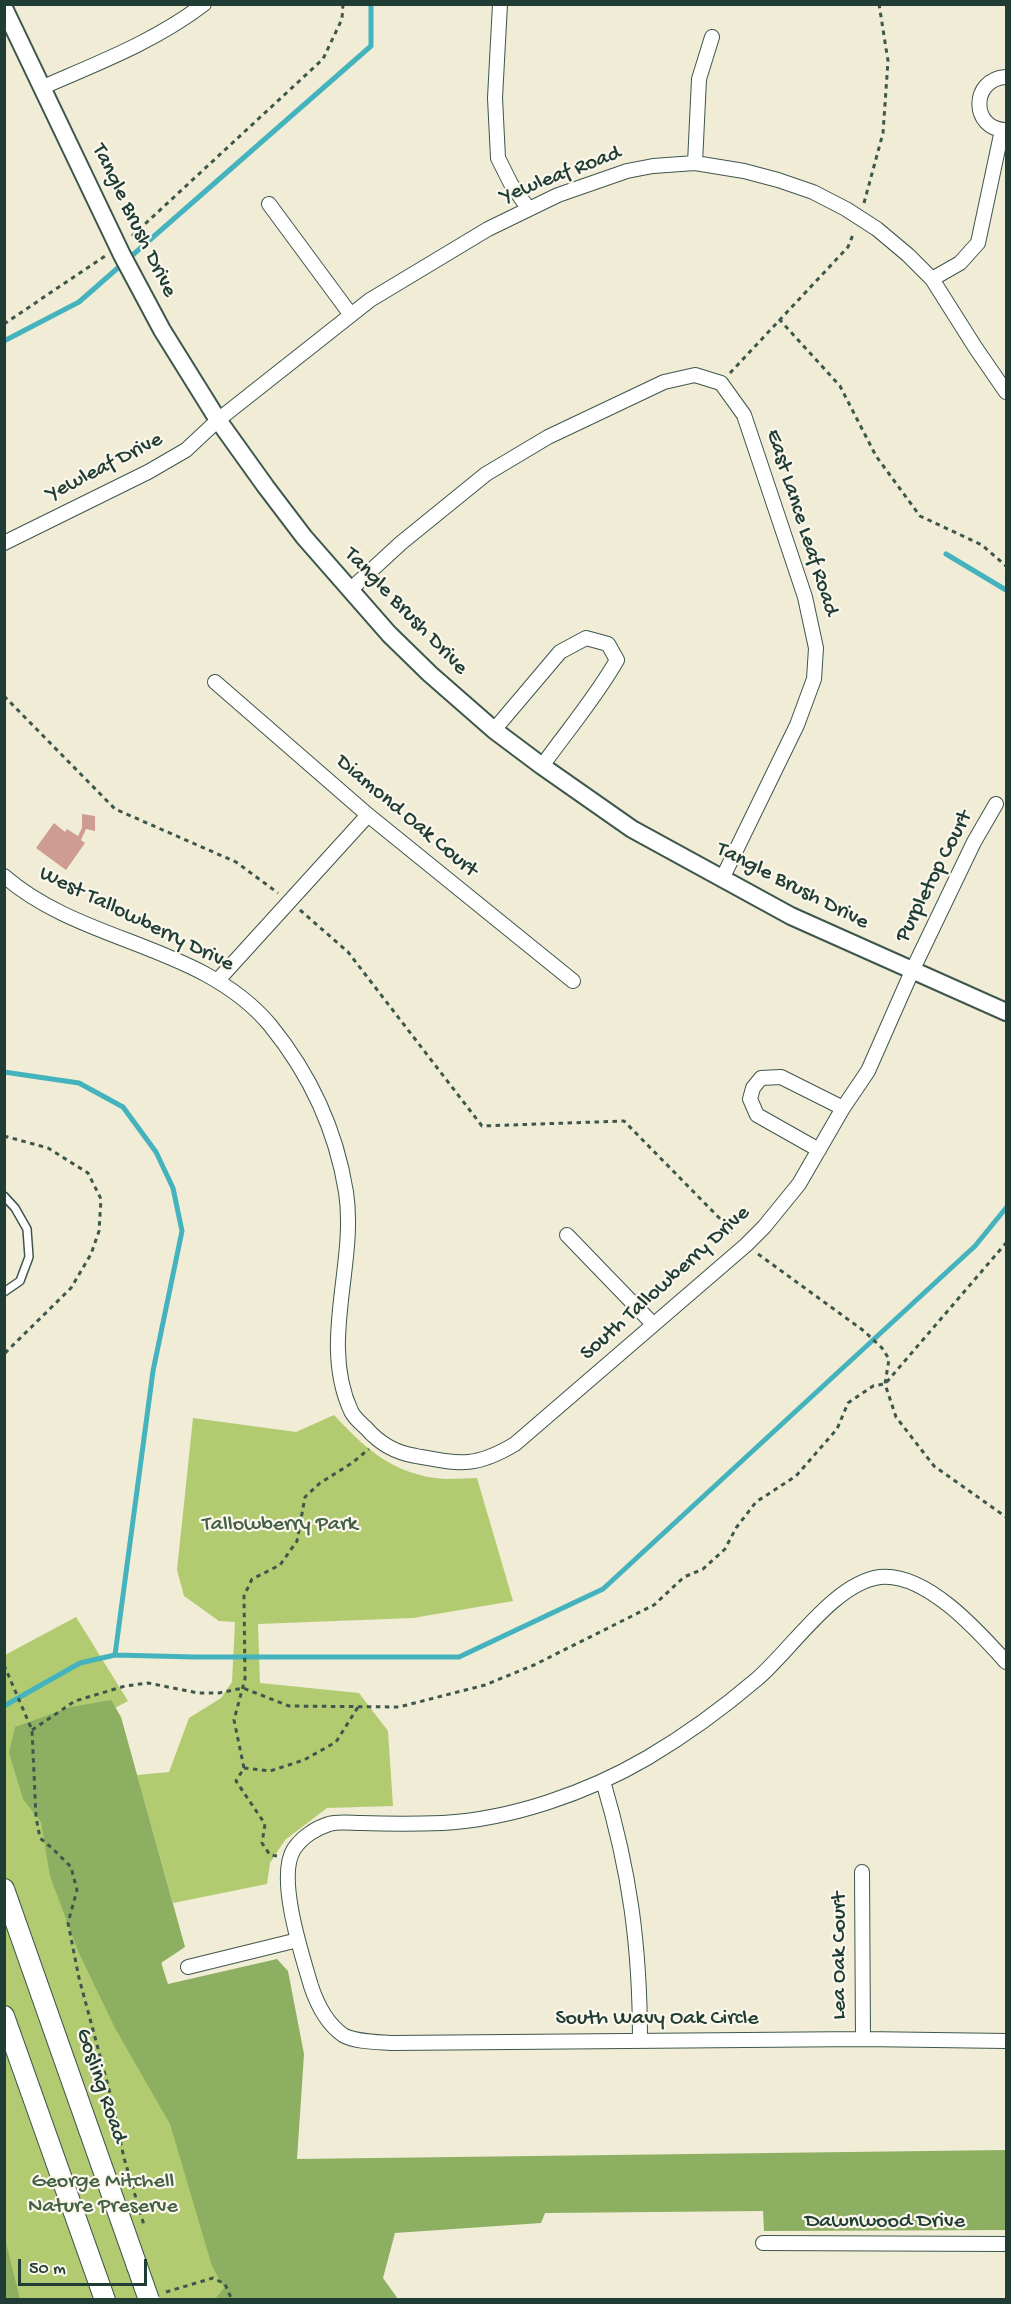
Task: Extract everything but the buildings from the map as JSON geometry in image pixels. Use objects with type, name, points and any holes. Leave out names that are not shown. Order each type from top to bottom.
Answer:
[{"type":"main road","name":"Gosling Road","points":[[4,1889],[137,2265],[157,2296]]},
{"type":"main road","points":[[4,2016],[105,2300]]},
{"type":"street","points":[[43,87],[180,23],[204,4]]},
{"type":"street","points":[[500,4],[495,98],[498,158],[511,184],[528,208]]},
{"type":"street","name":"Tangle Brush Drive","points":[[4,8],[131,272],[162,330],[218,420],[266,487],[389,634],[430,674],[494,730],[632,829],[790,916],[1006,1012]]},
{"type":"street","points":[[695,163],[699,79],[712,37]]},
{"type":"street","points":[[932,279],[960,263],[978,243],[1004,130],[986,122],[981,115],[979,98],[988,83],[995,78],[1006,77]]},
{"type":"street","name":"Yewleaf Road","points":[[218,420],[370,300],[488,228],[558,195],[627,171],[695,163],[744,171],[813,192],[877,229],[909,255],[932,279],[1006,392]]},
{"type":"street","points":[[269,204],[351,315]]},
{"type":"street","name":"East Lance Leaf Road","points":[[350,590],[401,543],[486,474],[523,451],[664,382],[695,375],[721,383],[744,415],[806,597],[816,648],[814,679],[796,725],[722,879]]},
{"type":"street","name":"Yewleaf Drive","points":[[4,543],[148,472],[186,450],[218,420]]},
{"type":"street","points":[[494,730],[560,652],[586,639],[608,644],[617,660],[602,686],[542,766]]},
{"type":"street","name":"Diamond Oak Court","points":[[215,682],[368,815],[573,981]]},
{"type":"street","name":"Purpletop Court","points":[[913,969],[974,842],[996,804]]},
{"type":"street","points":[[218,980],[368,815]]},
{"type":"street","name":"West Tallowberry Drive","points":[[4,876],[42,903],[218,980],[238,994],[270,1025],[317,1095],[338,1156],[346,1194],[349,1233],[338,1323],[338,1357],[351,1413],[379,1440],[406,1455],[458,1464],[478,1461],[505,1450]]},
{"type":"street","name":"South Tallowberry Drive","points":[[505,1450],[515,1444],[764,1227],[799,1184],[843,1108],[868,1071],[913,969]]},
{"type":"street","points":[[819,1150],[757,1115],[750,1100],[753,1088],[761,1078],[781,1077],[843,1108]]},
{"type":"street","points":[[567,1235],[653,1324]]},
{"type":"street","points":[[188,1967],[298,1940],[288,1886],[290,1859],[294,1849],[309,1834],[331,1823],[423,1823],[474,1820],[524,1809],[603,1781],[647,1758],[705,1720],[759,1677],[834,1602],[854,1586],[880,1577],[901,1579],[926,1590],[955,1610],[1006,1662]]},
{"type":"street","points":[[603,1781],[619,1834],[631,1892],[640,1980],[640,2041]]},
{"type":"street","name":"Lea Oak Court","points":[[862,1872],[863,2039]]},
{"type":"street","name":"South Wavy Oak Circle","points":[[298,1940],[320,2010],[344,2036],[391,2043],[863,2039],[1006,2041]]},
{"type":"street","name":"Dawnwood Drive","points":[[764,2243],[1006,2244]]},
{"type":"lane","points":[[4,1196],[15,1208],[27,1228],[29,1257],[20,1281],[4,1292]]},
{"type":"path","points":[[4,324],[69,279],[121,251],[272,104],[323,59],[342,19],[343,4]]},
{"type":"path","points":[[779,319],[840,386],[876,456],[920,516],[982,545],[1006,566]]},
{"type":"path","points":[[4,696],[115,809],[236,862],[290,901],[348,952],[482,1126],[624,1121],[746,1245],[864,1331],[882,1348],[889,1359],[885,1384],[896,1417],[934,1466],[1006,1517]]},
{"type":"path","points":[[4,1136],[48,1148],[88,1173],[101,1199],[99,1231],[91,1254],[71,1288],[4,1354]]},
{"type":"path","points":[[32,1730],[75,1701],[125,1686],[148,1683],[198,1693],[219,1693],[243,1688],[289,1706],[399,1707],[485,1685],[534,1665],[654,1605],[684,1577],[704,1569],[725,1549],[736,1528],[756,1502],[796,1476],[837,1429],[848,1403],[873,1386],[885,1384],[1006,1243]]},
{"type":"path","points":[[290,1859],[270,1855],[262,1843],[265,1824],[236,1781],[244,1768],[234,1720],[245,1679],[244,1596],[252,1579],[280,1565],[297,1541],[305,1497],[320,1483],[352,1463],[379,1440]]},
{"type":"path","points":[[4,1665],[32,1730],[36,1817],[40,1838],[70,1867],[77,1890],[68,1923],[79,1978],[110,2093],[123,2158],[147,2235]]},
{"type":"path","points":[[244,1768],[270,1770],[304,1760],[336,1742],[358,1707]]},
{"type":"path","points":[[157,2296],[213,2278],[225,2284],[232,2300]]},
{"type":"green space","name":"Tallowberry Park","points":[[334,1415],[378,1456],[404,1470],[440,1479],[477,1478],[513,1601],[413,1618],[258,1624],[260,1683],[359,1693],[388,1731],[393,1806],[327,1808],[285,1840],[270,1863],[267,1884],[173,1903],[137,1775],[169,1772],[189,1718],[221,1698],[232,1682],[235,1622],[219,1621],[184,1596],[177,1570],[193,1418],[296,1432]]},
{"type":"green space","name":"George Mitchell Nature Preserve","points":[[76,1617],[128,1701],[91,1721],[157,1942],[171,2004],[256,2299],[5,2300],[5,1655]]},
{"type":"green space","points":[[111,1700],[121,1717],[185,1947],[161,1963],[168,1984],[277,1959],[288,1971],[304,2054],[297,2159],[1006,2150],[1006,2230],[764,2231],[763,2211],[545,2213],[541,2223],[395,2233],[383,2278],[398,2299],[215,2299],[224,2288],[212,2266],[170,2124],[115,2028],[78,1951],[50,1876],[41,1822],[23,1799],[9,1753],[15,1727],[71,1707]]},
{"type":"green space","points":[[5,2239],[20,2299],[5,2299]]},
{"type":"waterway","points":[[4,341],[79,302],[371,46],[371,4]]},
{"type":"waterway","points":[[946,554],[1006,590]]},
{"type":"waterway","points":[[4,1072],[79,1083],[123,1107],[156,1152],[173,1188],[182,1231],[153,1371],[115,1655]]},
{"type":"waterway","points":[[4,1706],[80,1663],[115,1655],[459,1657],[603,1589],[975,1246],[1006,1208]]}]
